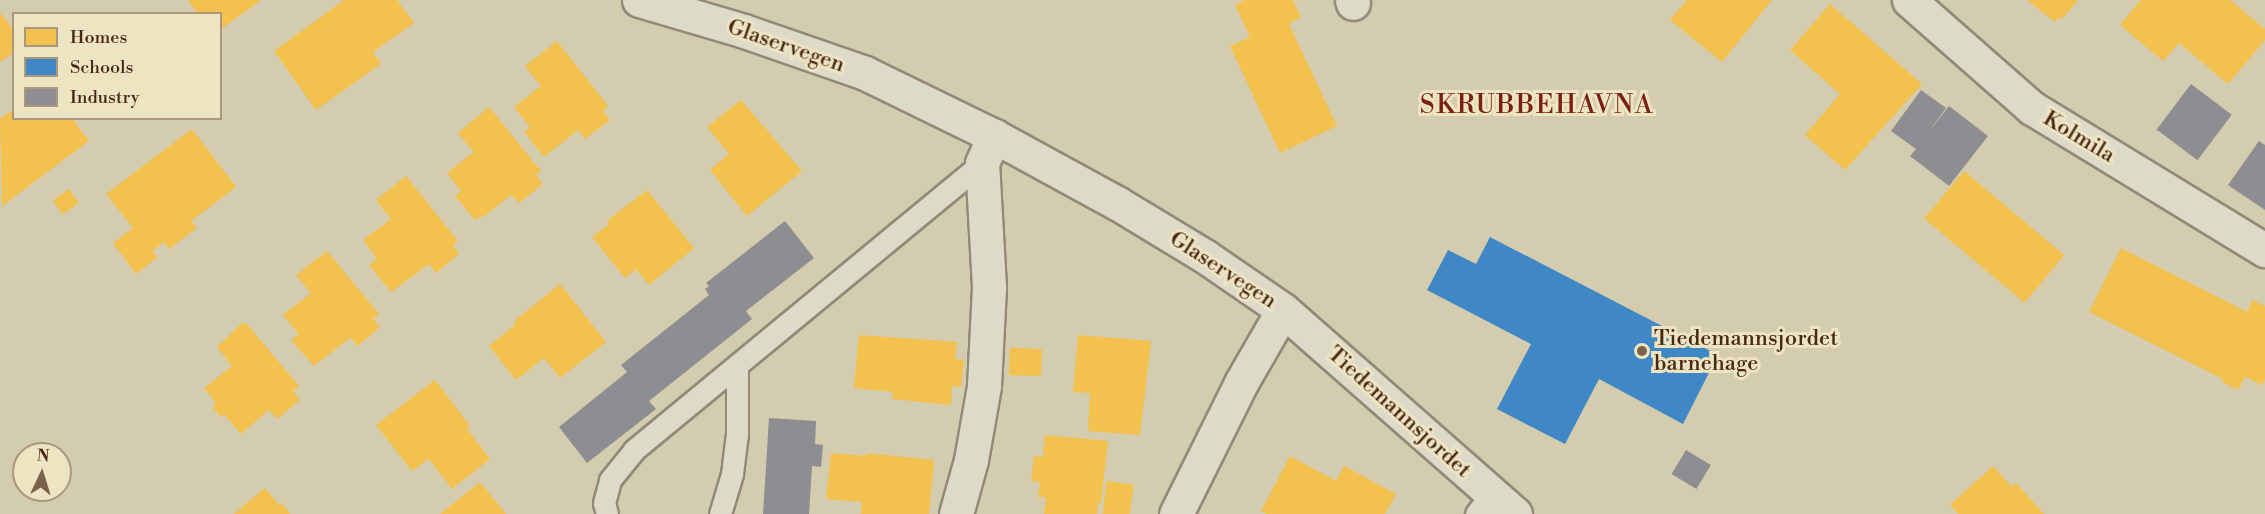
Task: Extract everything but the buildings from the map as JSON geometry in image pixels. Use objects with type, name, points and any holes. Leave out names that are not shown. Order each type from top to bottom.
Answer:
[{"type":"street","name":"Glaservegen","points":[[639,0],[744,31],[865,73],[988,149],[1117,203],[1206,257],[1283,310],[1241,383],[1176,514]]},
{"type":"street","name":"Kolmila","points":[[1909,0],[2032,108],[2265,250]]},
{"type":"street","points":[[956,514],[971,460],[984,386],[989,287],[988,149]]},
{"type":"street","name":"Tiedemannsjordet","points":[[1283,310],[1494,507]]},
{"type":"lane","points":[[607,514],[604,503],[610,480],[634,450],[737,366],[988,149]]},
{"type":"lane","points":[[720,514],[732,474],[737,436],[737,366]]},
{"type":"place","name":"Tiedemannsjordet barnehage","points":[[1642,351]]},
{"type":"district","name":"SKRUBBEHAVNA","points":[[1537,106]]}]
